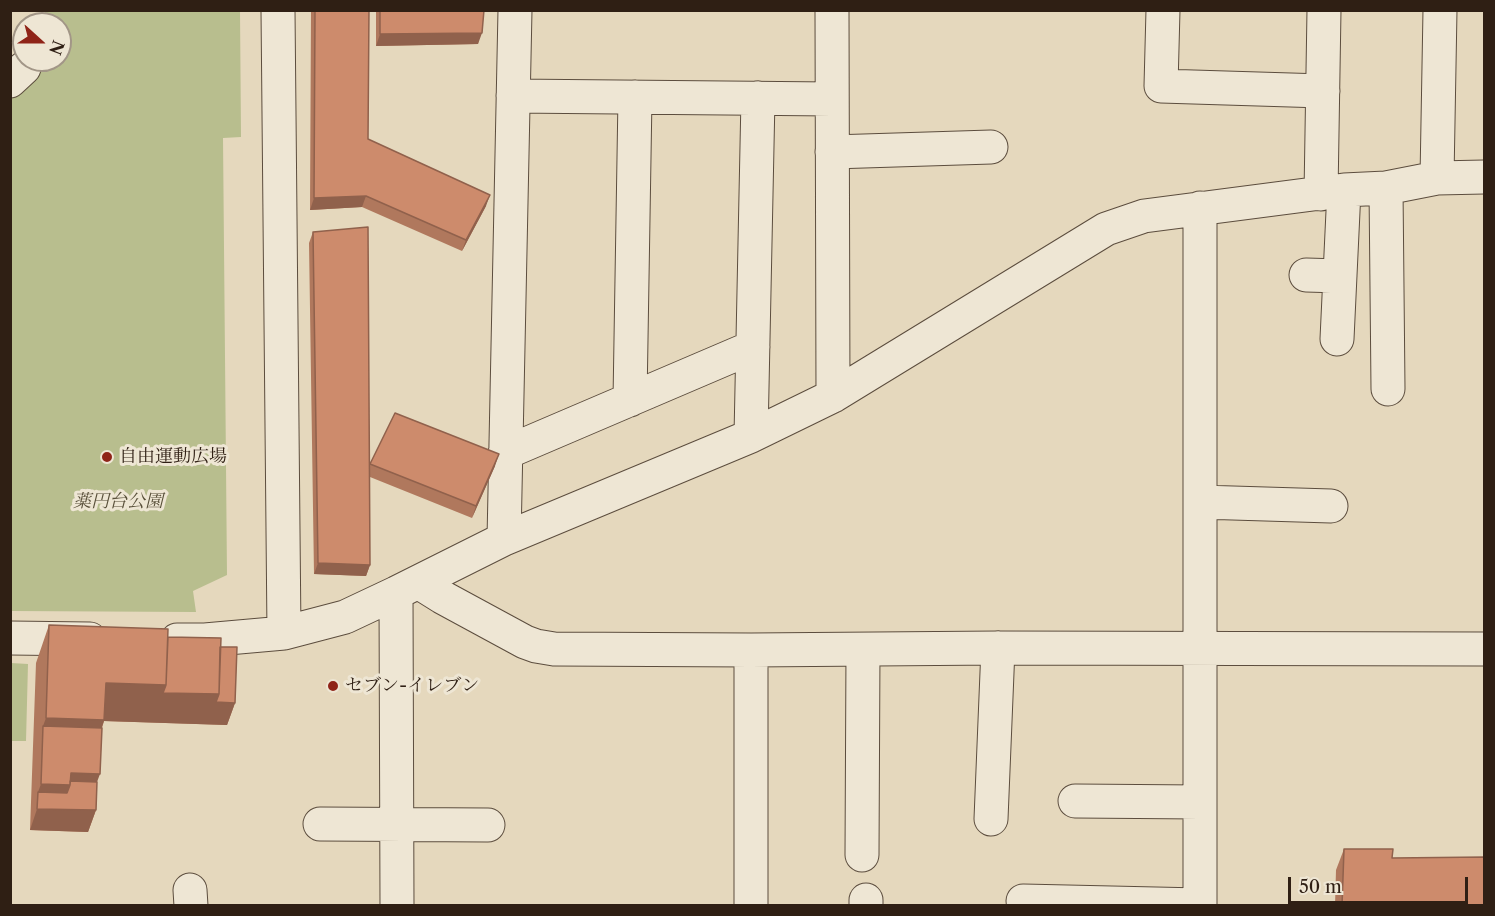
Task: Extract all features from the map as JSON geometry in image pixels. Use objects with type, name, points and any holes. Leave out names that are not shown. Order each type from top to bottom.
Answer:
[{"type":"street","points":[[278,10],[284,633]]},
{"type":"street","points":[[504,539],[515,10]]},
{"type":"street","points":[[832,10],[832,396]]},
{"type":"street","points":[[1162,10],[1161,86],[1323,91]]},
{"type":"street","points":[[1324,10],[1323,91],[1340,276],[1337,339]]},
{"type":"street","points":[[1437,178],[1440,10]]},
{"type":"street","points":[[513,96],[831,99]]},
{"type":"street","points":[[630,400],[635,97]]},
{"type":"street","points":[[751,436],[758,98]]},
{"type":"street","points":[[832,152],[991,147]]},
{"type":"street","points":[[148,640],[205,640],[284,633],[345,617],[504,539],[751,436],[832,396],[1106,229],[1144,216],[1200,208],[1386,188],[1437,178],[1485,177]]},
{"type":"street","points":[[1386,188],[1388,389]]},
{"type":"street","points":[[1023,901],[1200,905],[1200,208]]},
{"type":"street","points":[[1306,275],[1340,276]]},
{"type":"street","points":[[505,453],[753,346]]},
{"type":"street","points":[[1200,502],[1330,506]]},
{"type":"street","points":[[407,588],[442,597],[515,637],[536,646],[554,649],[1485,649]]},
{"type":"street","points":[[397,906],[396,824],[407,588]]},
{"type":"street","points":[[10,638],[114,639]]},
{"type":"street","points":[[991,819],[998,648]]},
{"type":"street","points":[[751,650],[751,906]]},
{"type":"street","points":[[862,650],[862,855]]},
{"type":"street","points":[[1075,801],[1200,802]]},
{"type":"street","points":[[320,824],[488,825]]},
{"type":"green space","name":"薬円台公園","points":[[240,11],[241,137],[223,138],[227,575],[193,591],[196,612],[11,611],[11,94],[34,72],[72,72],[72,12],[45,12]]},
{"type":"green space","points":[[11,663],[28,664],[26,741],[11,741]]},
{"type":"building","points":[[315,10],[369,10],[368,139],[490,195],[466,240],[366,196],[314,198]]},
{"type":"building","points":[[380,10],[484,10],[482,33],[380,34]]},
{"type":"building","points":[[368,227],[370,565],[318,563],[313,232]]},
{"type":"building","points":[[395,413],[499,454],[476,506],[370,464]]},
{"type":"building","points":[[49,625],[168,629],[166,685],[106,683],[104,720],[46,718]]},
{"type":"building","points":[[168,637],[221,638],[219,694],[163,693],[166,685]]},
{"type":"building","points":[[220,647],[237,647],[235,703],[216,702],[219,694]]},
{"type":"building","points":[[43,726],[102,728],[100,774],[71,773],[70,785],[41,784]]},
{"type":"building","points":[[70,781],[97,782],[96,810],[37,809],[38,792],[67,793]]},
{"type":"building","points":[[1344,849],[1393,849],[1392,858],[1485,857],[1485,906],[1342,906]]},
{"type":"place","name":"自由運動広場","points":[[107,457]]},
{"type":"place","name":"セブン-イレブン","points":[[333,686]]}]
